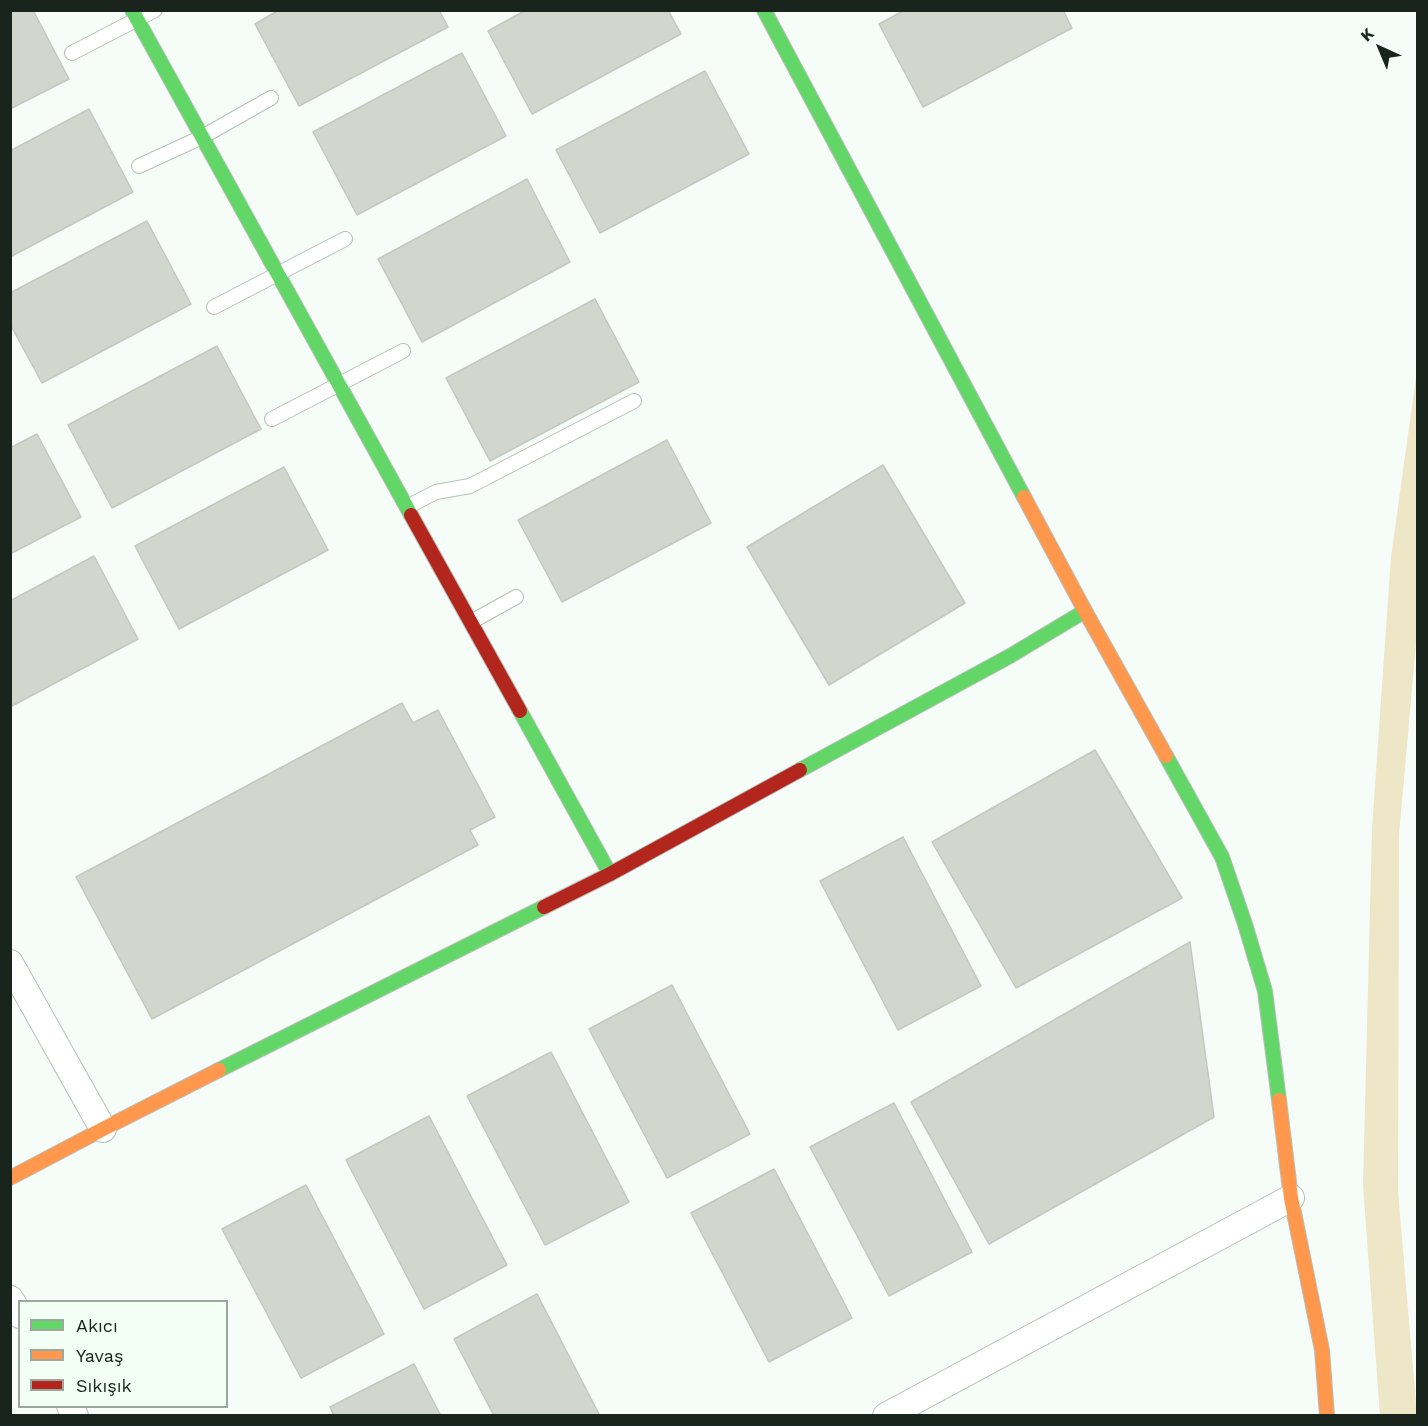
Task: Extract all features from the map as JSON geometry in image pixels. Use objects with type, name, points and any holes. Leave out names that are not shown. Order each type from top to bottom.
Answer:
[{"type":"street","points":[[764,10],[1085,611],[1222,857],[1265,991],[1290,1198],[1322,1350],[1327,1416]]},
{"type":"street","points":[[134,15],[610,874]]},
{"type":"street","points":[[10,1178],[610,874],[1010,656],[1085,611]]},
{"type":"street","points":[[10,963],[103,1130]]},
{"type":"street","points":[[886,1416],[1290,1198]]},
{"type":"street","points":[[10,1299],[18,1312]]},
{"type":"lane","points":[[72,53],[134,15],[155,10]]},
{"type":"lane","points":[[139,166],[202,136],[271,98]]},
{"type":"lane","points":[[213,307],[345,239]]},
{"type":"lane","points":[[272,419],[403,351]]},
{"type":"lane","points":[[407,507],[436,492],[470,486],[634,401]]},
{"type":"lane","points":[[470,622],[516,597]]},
{"type":"shaded area","points":[[1417,370],[1418,621],[1399,835],[1398,1191],[1417,1415],[1380,1416],[1363,1185],[1372,829],[1391,557]]},
{"type":"building","points":[[10,10],[33,10],[69,79],[10,109]]},
{"type":"building","points":[[279,10],[439,10],[448,27],[299,106],[255,24]]},
{"type":"building","points":[[526,10],[668,10],[681,34],[532,114],[488,31]]},
{"type":"building","points":[[905,10],[1063,10],[1072,28],[923,107],[879,24]]},
{"type":"building","points":[[462,53],[506,136],[357,215],[313,132]]},
{"type":"building","points":[[705,71],[749,154],[600,233],[556,150]]},
{"type":"building","points":[[89,109],[133,192],[10,257],[10,151]]},
{"type":"building","points":[[527,179],[570,262],[422,342],[378,259]]},
{"type":"building","points":[[147,221],[191,304],[42,383],[10,324],[10,293]]},
{"type":"building","points":[[595,299],[639,382],[490,461],[446,378]]},
{"type":"building","points":[[217,346],[261,429],[112,508],[68,425]]},
{"type":"building","points":[[37,434],[81,517],[10,554],[10,448]]},
{"type":"building","points":[[667,440],[711,523],[562,602],[518,520]]},
{"type":"building","points":[[883,465],[965,603],[829,685],[747,547]]},
{"type":"building","points":[[284,467],[328,550],[179,629],[135,546]]},
{"type":"building","points":[[94,556],[138,639],[10,707],[10,601]]},
{"type":"building","points":[[402,703],[413,723],[438,710],[495,817],[470,830],[478,845],[152,1019],[76,877]]},
{"type":"building","points":[[1095,750],[1182,898],[1016,988],[932,842]]},
{"type":"building","points":[[903,837],[981,986],[898,1030],[820,881]]},
{"type":"building","points":[[1190,942],[1214,1117],[989,1244],[911,1102]]},
{"type":"building","points":[[672,985],[750,1134],[667,1178],[589,1029]]},
{"type":"building","points":[[551,1052],[629,1202],[545,1245],[467,1096]]},
{"type":"building","points":[[894,1103],[972,1252],[889,1296],[810,1147]]},
{"type":"building","points":[[429,1116],[507,1265],[424,1309],[346,1160]]},
{"type":"building","points":[[774,1169],[852,1318],[769,1362],[691,1213]]},
{"type":"building","points":[[306,1185],[384,1334],[301,1378],[222,1229]]},
{"type":"building","points":[[537,1294],[600,1416],[494,1416],[454,1339]]},
{"type":"building","points":[[414,1364],[441,1416],[334,1416],[330,1407]]},
{"type":"traffic: fast","points":[[132,10],[411,515]]},
{"type":"traffic: fast","points":[[764,10],[1024,497]]},
{"type":"traffic: fast","points":[[800,770],[1010,656],[1085,611]]},
{"type":"traffic: fast","points":[[520,711],[610,874]]},
{"type":"traffic: fast","points":[[1166,756],[1222,857],[1245,924],[1265,991],[1279,1100]]},
{"type":"traffic: fast","points":[[219,1070],[544,907]]},
{"type":"traffic: slow","points":[[1024,497],[1166,756]]},
{"type":"traffic: slow","points":[[10,1178],[219,1070]]},
{"type":"traffic: slow","points":[[1279,1100],[1291,1198],[1322,1350],[1327,1416]]},
{"type":"traffic: jam","points":[[411,515],[520,711]]},
{"type":"traffic: jam","points":[[544,907],[610,874],[800,770]]}]
